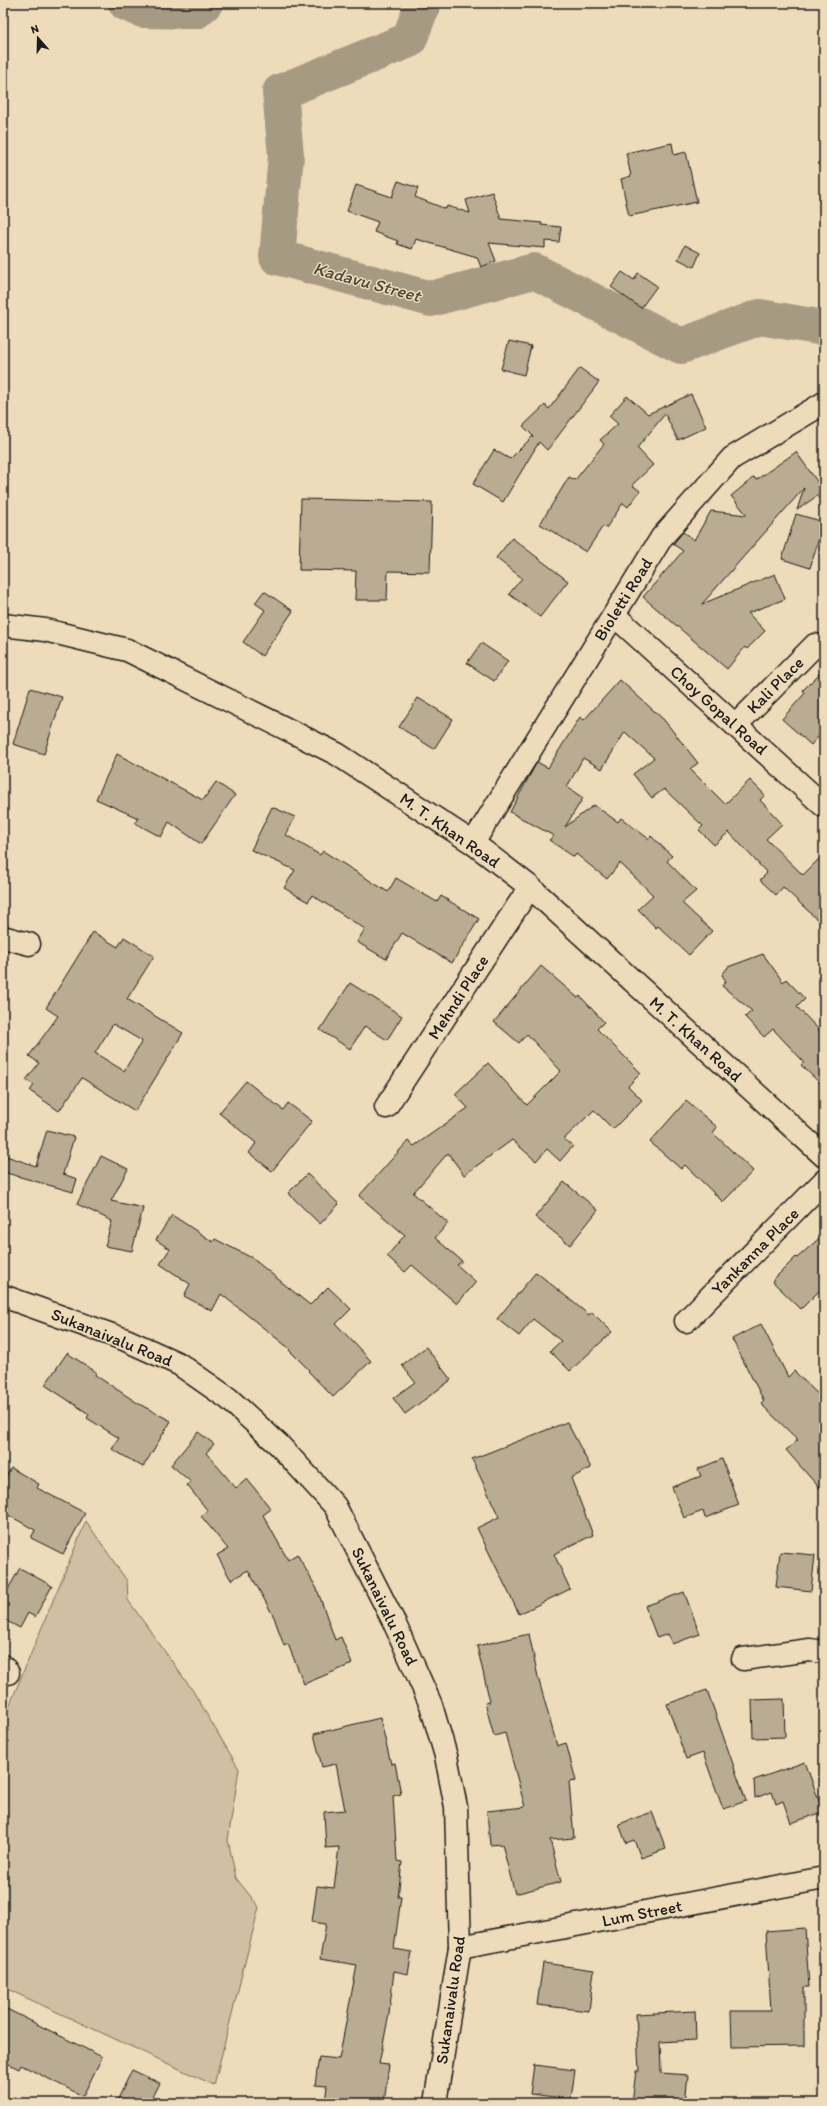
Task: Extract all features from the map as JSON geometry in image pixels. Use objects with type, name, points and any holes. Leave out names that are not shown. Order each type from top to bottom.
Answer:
[{"type":"street","name":"Bioletti Road","points":[[473,843],[662,537],[732,458],[824,403]]},
{"type":"street","name":"Choy Gopal Road","points":[[614,615],[824,806]]},
{"type":"street","name":"M. T. Khan Road","points":[[3,625],[45,630],[127,650],[338,754],[473,843],[530,887],[824,1156]]},
{"type":"street","name":"Kali Place","points":[[736,725],[815,644]]},
{"type":"street","name":"Mehndi Place","points":[[386,1107],[530,887]]},
{"type":"street","points":[[3,937],[30,944]]},
{"type":"street","name":"Yankanna Place","points":[[686,1320],[824,1181]]},
{"type":"street","name":"Sukanaivalu Road","points":[[3,1296],[126,1340],[179,1364],[234,1404],[279,1445],[336,1506],[400,1634],[431,1705],[446,1756],[456,1807],[460,1947],[435,2103]]},
{"type":"street","points":[[743,1659],[810,1650],[824,1652]]},
{"type":"street","name":"Lum Street","points":[[460,1947],[824,1878]]},
{"type":"shaded area","points":[[86,1521],[127,1581],[128,1600],[193,1691],[239,1769],[228,1840],[236,1878],[259,1907],[214,2085],[3,1987],[3,1721]]},
{"type":"building","points":[[672,143],[674,155],[686,152],[697,202],[629,216],[621,179],[631,176],[626,153]]},
{"type":"building","points":[[398,181],[418,188],[415,197],[446,209],[447,206],[470,213],[466,200],[492,192],[501,219],[542,223],[541,225],[561,227],[559,242],[545,241],[545,248],[489,243],[496,261],[481,267],[477,257],[416,239],[412,249],[397,244],[398,241],[374,232],[378,222],[347,211],[356,185],[392,197]]},
{"type":"building","points":[[685,245],[700,253],[694,267],[678,259]]},
{"type":"building","points":[[622,272],[634,280],[638,273],[657,286],[641,308],[611,287]]},
{"type":"building","points":[[509,341],[531,346],[524,375],[501,369]]},
{"type":"building","points":[[580,368],[599,382],[547,450],[539,442],[503,502],[473,484],[494,450],[510,459],[533,436],[523,426],[545,405],[549,409]]},
{"type":"building","points":[[691,394],[706,427],[678,440],[665,414],[637,448],[653,465],[632,485],[640,491],[628,507],[623,503],[606,528],[603,526],[586,552],[540,524],[569,477],[575,480],[604,444],[600,440],[618,424],[609,416],[627,396],[648,414]]},
{"type":"building","points":[[796,452],[824,491],[797,510],[804,488],[702,604],[775,574],[785,599],[748,613],[765,631],[747,649],[745,647],[727,669],[643,597],[683,551],[673,544],[683,532],[694,540],[711,511],[747,515],[731,496],[754,477],[756,480]]},
{"type":"building","points":[[301,499],[432,502],[430,572],[388,571],[387,600],[355,600],[356,571],[299,570]]},
{"type":"building","points":[[796,514],[824,522],[810,568],[782,559]]},
{"type":"building","points":[[512,538],[568,581],[540,617],[509,594],[522,578],[496,558]]},
{"type":"building","points":[[264,591],[293,611],[262,656],[243,642],[265,610],[255,603]]},
{"type":"building","points":[[481,643],[508,661],[494,681],[467,663]]},
{"type":"building","points":[[824,669],[824,730],[811,745],[782,719],[805,693],[803,690]]},
{"type":"building","points":[[620,680],[664,720],[698,763],[690,769],[725,804],[750,780],[765,795],[760,800],[782,824],[766,839],[803,875],[824,854],[824,926],[783,887],[776,895],[760,880],[767,873],[729,832],[714,845],[699,830],[703,826],[664,789],[652,798],[633,774],[654,758],[625,732],[602,769],[583,758],[567,787],[583,798],[565,827],[594,805],[618,822],[621,818],[649,839],[651,836],[672,856],[667,861],[696,891],[682,903],[712,931],[689,955],[658,926],[656,928],[638,909],[653,895],[620,863],[607,879],[576,854],[574,857],[549,840],[554,836],[510,812],[537,762],[548,768],[580,717],[584,720]]},
{"type":"building","points":[[30,688],[62,697],[44,754],[13,744]]},
{"type":"building","points":[[418,698],[453,719],[434,749],[399,727]]},
{"type":"building","points":[[117,754],[203,800],[216,782],[235,795],[201,844],[169,822],[161,837],[135,823],[138,818],[96,799]]},
{"type":"building","points":[[272,807],[295,817],[286,835],[320,855],[323,851],[388,892],[396,878],[437,902],[441,896],[479,919],[452,963],[402,933],[386,959],[357,942],[365,929],[312,895],[308,902],[284,888],[295,870],[251,850]]},
{"type":"building","points":[[93,932],[118,947],[124,937],[154,956],[127,999],[183,1033],[135,1111],[82,1078],[59,1111],[30,1091],[34,1085],[26,1080],[39,1063],[29,1056],[58,1016],[46,1008]],"holes":[[[113,1024],[142,1041],[124,1071],[95,1053]]]},
{"type":"building","points":[[763,954],[783,982],[786,979],[805,999],[797,1007],[824,1035],[824,1087],[801,1065],[804,1062],[773,1029],[764,1037],[745,1017],[752,1011],[722,986],[726,981],[722,975],[728,967]]},
{"type":"building","points":[[541,966],[578,998],[580,996],[604,1022],[597,1029],[641,1073],[628,1086],[642,1100],[613,1129],[594,1110],[564,1139],[573,1146],[560,1161],[547,1149],[536,1161],[512,1140],[464,1175],[448,1153],[413,1193],[448,1223],[435,1238],[462,1261],[457,1265],[476,1282],[457,1304],[412,1265],[405,1272],[387,1256],[405,1235],[359,1196],[408,1141],[414,1146],[468,1108],[455,1094],[488,1063],[527,1105],[561,1071],[527,1034],[519,1043],[494,1022]]},
{"type":"building","points":[[350,983],[402,1016],[387,1040],[365,1026],[350,1049],[320,1030]]},
{"type":"building","points":[[246,1081],[283,1110],[288,1103],[312,1121],[272,1171],[249,1153],[256,1143],[219,1113]]},
{"type":"building","points":[[686,1101],[717,1127],[713,1133],[753,1171],[723,1202],[685,1165],[681,1169],[650,1142]]},
{"type":"building","points":[[47,1130],[74,1137],[63,1174],[77,1179],[73,1192],[3,1172],[3,1155],[36,1166]]},
{"type":"building","points":[[101,1156],[128,1169],[111,1201],[143,1208],[132,1251],[105,1246],[112,1221],[77,1204]]},
{"type":"building","points":[[307,1174],[339,1204],[320,1224],[288,1193]]},
{"type":"building","points":[[564,1182],[598,1210],[570,1245],[535,1217]]},
{"type":"building","points":[[172,1215],[213,1242],[215,1239],[252,1258],[310,1305],[328,1287],[351,1309],[336,1324],[371,1361],[333,1397],[289,1350],[290,1349],[221,1294],[212,1311],[184,1296],[190,1284],[160,1264],[170,1249],[156,1240]]},
{"type":"building","points":[[824,1234],[824,1286],[801,1309],[772,1281],[796,1257],[797,1258]]},
{"type":"building","points":[[536,1272],[589,1315],[592,1312],[612,1332],[570,1371],[550,1351],[561,1341],[533,1319],[519,1336],[497,1319]]},
{"type":"building","points":[[761,1324],[788,1377],[794,1371],[824,1400],[824,1493],[786,1450],[798,1440],[761,1404],[764,1401],[732,1339]]},
{"type":"building","points":[[426,1347],[451,1380],[405,1414],[393,1398],[415,1382],[402,1365]]},
{"type":"building","points":[[67,1353],[96,1372],[95,1375],[139,1404],[171,1421],[143,1467],[112,1449],[119,1438],[87,1418],[89,1414],[45,1385]]},
{"type":"building","points":[[567,1422],[591,1468],[571,1478],[593,1535],[554,1554],[570,1589],[519,1614],[477,1528],[499,1517],[472,1459]]},
{"type":"building","points":[[198,1432],[214,1444],[206,1453],[236,1488],[247,1479],[271,1509],[263,1515],[288,1560],[297,1554],[317,1589],[335,1640],[341,1637],[352,1664],[304,1684],[288,1644],[284,1646],[274,1617],[248,1570],[231,1580],[217,1555],[228,1549],[201,1516],[208,1511],[187,1485],[191,1482],[171,1465]]},
{"type":"building","points":[[722,1459],[739,1505],[705,1518],[703,1511],[684,1518],[672,1487],[701,1476],[698,1469]]},
{"type":"building","points":[[11,1468],[39,1484],[37,1488],[85,1513],[63,1554],[31,1538],[35,1530],[3,1512],[3,1482]]},
{"type":"building","points":[[780,1552],[815,1555],[811,1591],[776,1587]]},
{"type":"building","points":[[20,1568],[52,1586],[35,1617],[28,1613],[20,1628],[3,1619],[3,1598]]},
{"type":"building","points":[[684,1592],[700,1634],[672,1644],[668,1634],[657,1638],[645,1606]]},
{"type":"building","points":[[529,1634],[538,1677],[557,1746],[566,1743],[576,1781],[569,1782],[574,1838],[550,1840],[561,1882],[515,1894],[502,1844],[490,1845],[487,1811],[525,1807],[505,1733],[494,1736],[485,1703],[490,1702],[477,1646]]},
{"type":"building","points":[[707,1690],[746,1801],[723,1809],[703,1753],[686,1759],[667,1704]]},
{"type":"building","points":[[784,1699],[785,1737],[753,1738],[752,1700]]},
{"type":"building","points":[[380,1718],[391,1764],[395,1763],[401,1794],[393,1796],[397,1861],[402,1862],[398,1897],[401,1897],[394,1949],[412,1952],[408,1974],[394,1971],[389,2014],[379,2064],[389,2065],[384,2103],[325,2103],[327,2086],[315,2085],[319,2057],[339,2059],[357,1965],[320,1959],[326,1924],[312,1922],[317,1886],[334,1888],[339,1847],[326,1848],[324,1812],[345,1810],[336,1764],[322,1767],[314,1734]]},
{"type":"building","points":[[805,1762],[823,1812],[791,1823],[783,1801],[776,1804],[772,1792],[755,1798],[754,1780]]},
{"type":"building","points":[[652,1812],[666,1849],[641,1858],[634,1840],[626,1843],[619,1824]]},
{"type":"building","points":[[805,1928],[809,1987],[804,1987],[804,2046],[732,2047],[731,2011],[771,2011],[766,1931]]},
{"type":"building","points":[[543,1963],[594,1970],[589,2011],[537,2005]]},
{"type":"building","points":[[3,2007],[102,2057],[83,2096],[21,2065],[19,2069],[3,2061]]},
{"type":"building","points":[[695,2011],[696,2040],[660,2042],[661,2073],[688,2075],[685,2103],[632,2103],[636,2071],[639,2071],[636,2014]]},
{"type":"building","points":[[534,2065],[575,2070],[571,2099],[530,2094]]},
{"type":"building","points":[[132,2070],[160,2083],[150,2103],[116,2103]]},
{"type":"waterway","name":"Kadavu Street","points":[[126,3],[143,10],[196,11],[205,3]]},
{"type":"waterway","name":"Kadavu Street","points":[[420,3],[422,6],[409,40],[280,92],[286,155],[277,257],[431,299],[534,271],[681,346],[760,317],[824,328]]}]
